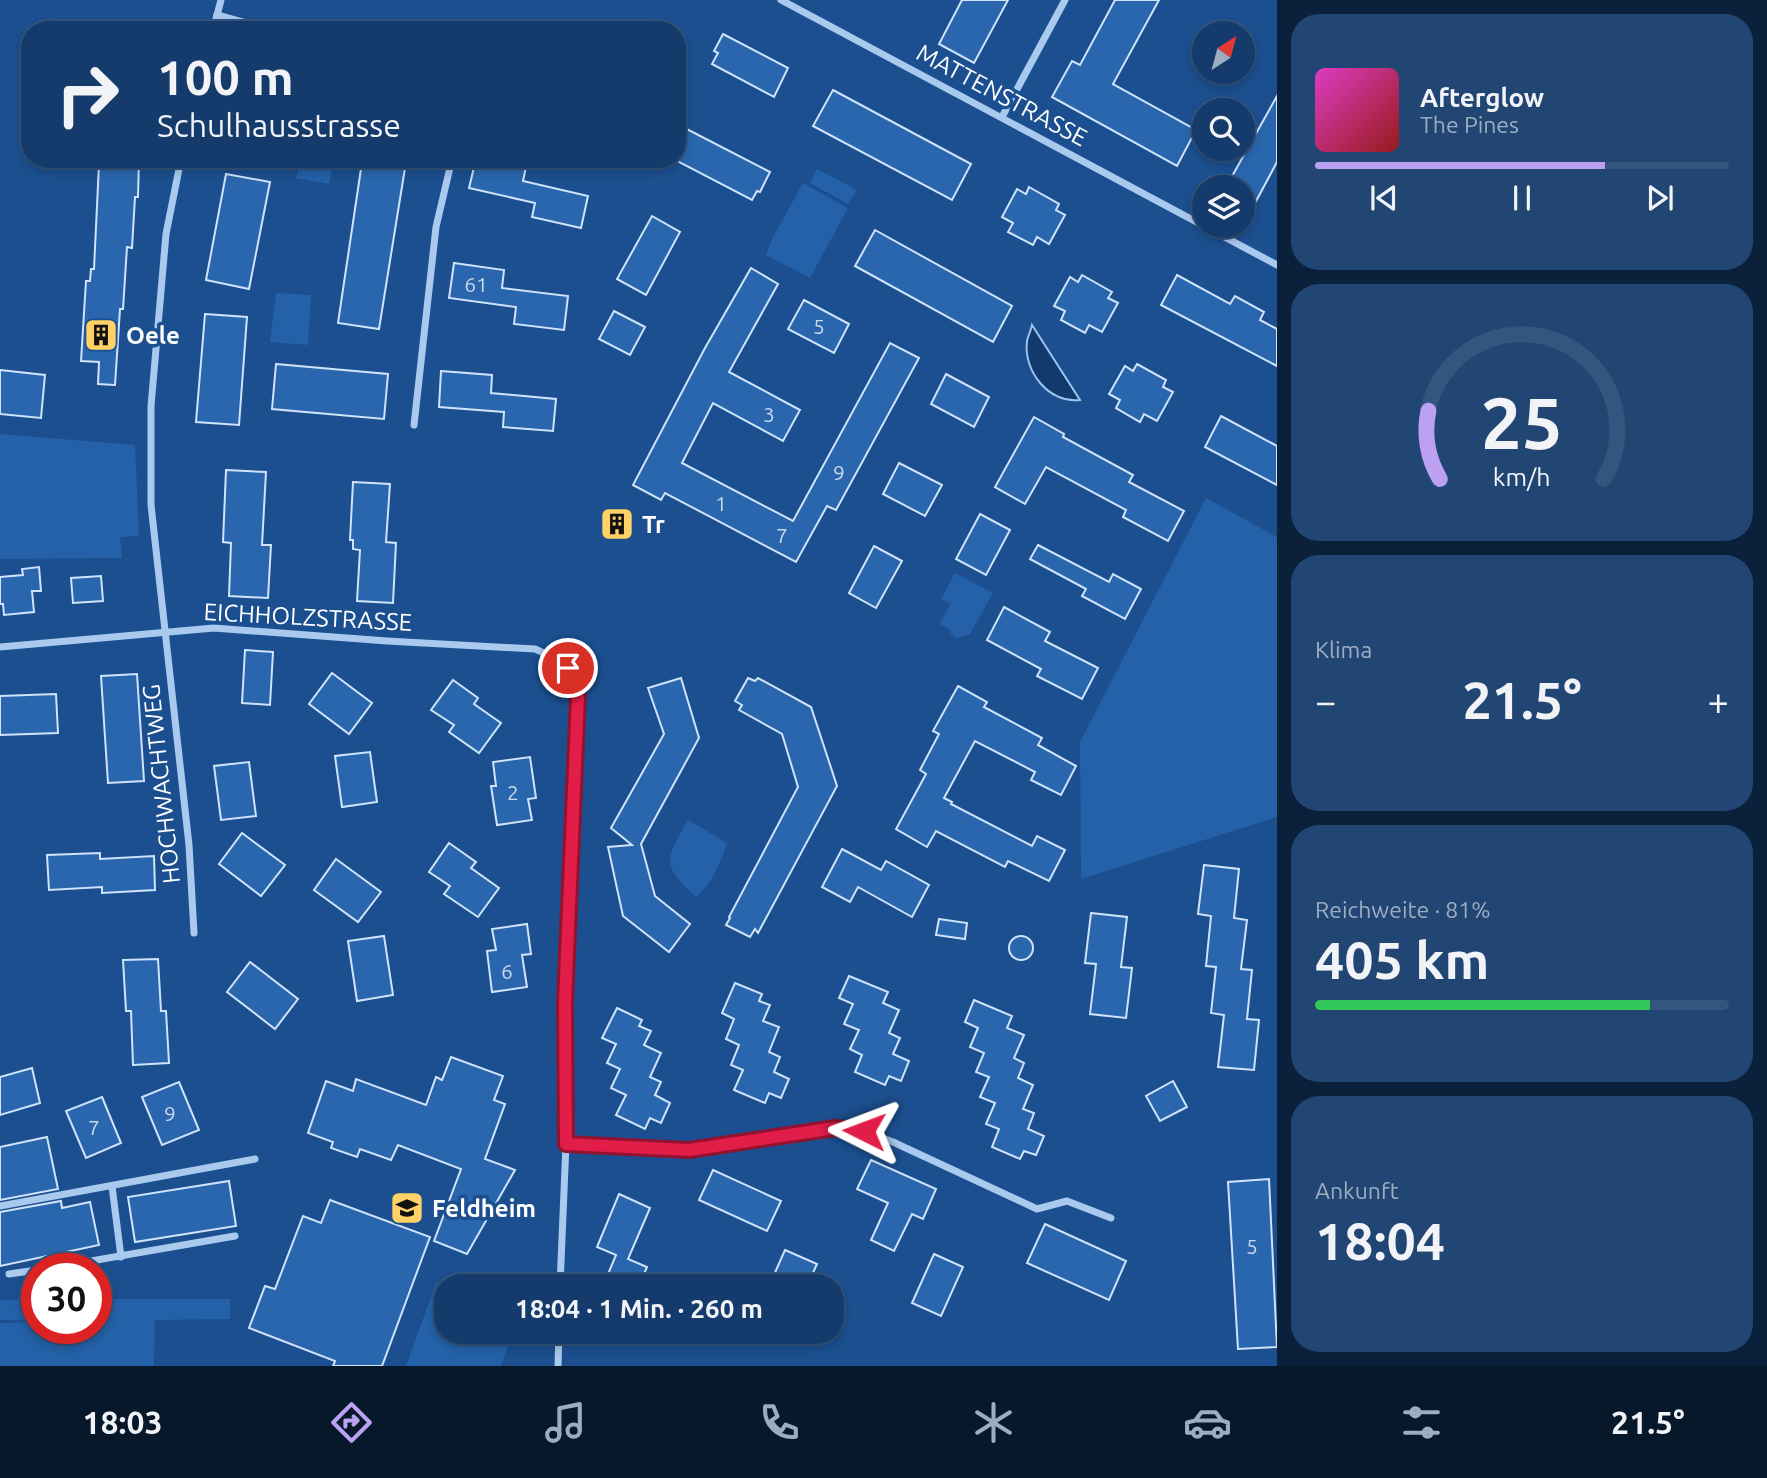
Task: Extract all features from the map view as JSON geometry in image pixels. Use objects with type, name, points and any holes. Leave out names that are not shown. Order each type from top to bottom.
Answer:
[{"type":"street","points":[[215,21],[220,0]]},
{"type":"street","name":"MATTENSTRASSE","points":[[781,0],[1277,265]]},
{"type":"street","points":[[1002,117],[1065,0]]},
{"type":"street","points":[[217,15],[239,21]]},
{"type":"street","name":"HOCHWACHTWEG","points":[[179,168],[166,234],[151,407],[151,505],[189,845],[194,933]]},
{"type":"street","points":[[414,425],[436,227],[450,168]]},
{"type":"street","name":"EICHHOLZSTRASSE","points":[[0,647],[214,628],[535,649],[554,657],[568,668],[578,696],[565,1002],[566,1144]]},
{"type":"street","points":[[560,1274],[566,1144],[689,1150],[835,1128],[864,1131],[1037,1209],[1067,1201],[1111,1219]]},
{"type":"street","points":[[0,1206],[256,1159]]},
{"type":"street","points":[[112,1186],[121,1257]]},
{"type":"street","points":[[112,1258],[235,1236]]},
{"type":"street","points":[[9,1275],[21,1273]]},
{"type":"street","points":[[558,1366],[559,1344]]},
{"type":"shaded area","points":[[299,168],[332,168],[329,184],[296,178]]},
{"type":"shaded area","points":[[817,169],[857,190],[848,204],[810,183]]},
{"type":"shaded area","points":[[803,183],[848,208],[810,278],[766,255]]},
{"type":"shaded area","points":[[276,293],[311,295],[308,345],[270,342]]},
{"type":"shaded area","points":[[1032,325],[1080,400],[1058,397],[1040,383],[1034,374],[1027,352]]},
{"type":"shaded area","points":[[0,434],[135,445],[139,536],[120,537],[122,558],[0,559]]},
{"type":"shaded area","points":[[1206,498],[1277,537],[1277,817],[1081,879],[1080,742]]},
{"type":"shaded area","points":[[955,573],[993,593],[970,634],[957,638],[950,633],[951,630],[940,624],[950,604],[941,599]]},
{"type":"shaded area","points":[[688,820],[727,843],[715,872],[696,897],[676,877],[670,861],[671,853]]},
{"type":"shaded area","points":[[434,1289],[434,1344],[509,1344],[501,1366],[406,1366]]},
{"type":"shaded area","points":[[21,1299],[21,1320],[0,1320],[0,1300]]},
{"type":"shaded area","points":[[112,1299],[230,1299],[230,1319],[155,1320],[154,1366],[0,1366],[0,1323],[21,1322],[21,1344],[112,1344]]},
{"type":"building","points":[[962,0],[1008,0],[974,63],[939,44]]},
{"type":"building","points":[[1115,0],[1159,0],[1113,84],[1192,128],[1192,138],[1177,166],[1052,97],[1072,61],[1080,65]]},
{"type":"building","points":[[723,34],[788,68],[774,97],[712,64],[718,53],[714,51]]},
{"type":"building","points":[[833,90],[971,164],[952,200],[813,126]]},
{"type":"building","points":[[1277,96],[1277,162],[1255,203],[1255,175],[1233,175],[1241,161],[1255,161],[1255,135]]},
{"type":"building","points":[[686,129],[770,172],[760,192],[757,191],[752,200],[686,166]]},
{"type":"building","points":[[99,168],[139,168],[132,248],[127,247],[123,309],[120,309],[115,385],[98,384],[99,362],[81,361],[86,281],[90,281],[91,269],[94,269]]},
{"type":"building","points":[[361,168],[405,168],[379,329],[338,323]]},
{"type":"building","points":[[474,168],[526,168],[523,181],[588,196],[581,228],[532,217],[535,203],[469,188]]},
{"type":"building","points":[[226,174],[270,182],[249,289],[206,280]]},
{"type":"building","points":[[1029,187],[1059,204],[1056,210],[1065,215],[1049,244],[1037,237],[1033,245],[1008,232],[1013,223],[1002,217],[1017,189],[1026,194]]},
{"type":"building","points":[[652,216],[680,232],[646,295],[617,279]]},
{"type":"building","points":[[875,230],[1012,306],[993,342],[855,266]]},
{"type":"building","points":[[454,263],[504,270],[502,288],[568,296],[564,330],[514,324],[516,307],[449,298]]},
{"type":"building","points":[[751,268],[778,284],[729,372],[800,410],[783,441],[713,403],[682,463],[793,521],[890,343],[919,358],[836,510],[827,506],[796,562],[665,493],[661,500],[633,485],[705,348]]},
{"type":"building","points":[[1082,275],[1112,292],[1108,298],[1118,303],[1102,332],[1089,325],[1085,333],[1061,320],[1065,311],[1054,306],[1070,277],[1078,282]]},
{"type":"building","points":[[1177,275],[1230,304],[1235,296],[1264,312],[1260,320],[1277,329],[1277,366],[1161,305]]},
{"type":"building","points":[[804,300],[849,324],[834,353],[788,329]]},
{"type":"building","points":[[614,311],[645,327],[630,355],[599,339]]},
{"type":"building","points":[[205,314],[247,317],[239,425],[196,422]]},
{"type":"building","points":[[276,364],[388,374],[384,419],[272,409]]},
{"type":"building","points":[[1137,364],[1166,380],[1163,387],[1173,392],[1157,421],[1144,414],[1140,422],[1116,408],[1120,400],[1109,394],[1125,366],[1133,371]]},
{"type":"building","points":[[0,370],[45,375],[41,418],[0,414]]},
{"type":"building","points":[[441,371],[492,375],[491,393],[556,399],[553,431],[503,427],[504,412],[439,407]]},
{"type":"building","points":[[946,374],[989,397],[974,427],[931,404]]},
{"type":"building","points":[[1221,416],[1277,446],[1277,485],[1205,447]]},
{"type":"building","points":[[1034,417],[1064,434],[1063,437],[1133,475],[1129,482],[1184,511],[1168,541],[1123,517],[1126,510],[1046,467],[1025,504],[995,487]]},
{"type":"building","points":[[899,463],[942,485],[925,516],[883,494]]},
{"type":"building","points":[[226,470],[266,472],[262,545],[271,545],[268,598],[229,596],[231,543],[223,542]]},
{"type":"building","points":[[353,482],[390,484],[386,542],[396,543],[393,603],[357,601],[360,550],[353,549],[353,540],[350,540]]},
{"type":"building","points":[[980,514],[1010,530],[986,575],[956,559]]},
{"type":"building","points":[[1038,545],[1109,582],[1113,574],[1141,589],[1125,619],[1082,596],[1086,589],[1030,559]]},
{"type":"building","points":[[874,546],[902,561],[876,608],[849,593]]},
{"type":"building","points":[[39,567],[41,591],[32,591],[34,612],[4,615],[3,604],[0,604],[0,577],[23,575],[22,569]]},
{"type":"building","points":[[101,576],[103,601],[73,603],[71,578]]},
{"type":"building","points":[[1004,607],[1050,632],[1045,641],[1098,668],[1082,699],[1037,676],[1041,669],[987,640]]},
{"type":"building","points":[[245,650],[273,652],[270,705],[242,703]]},
{"type":"building","points":[[332,673],[372,703],[349,734],[309,704]]},
{"type":"building","points":[[137,674],[144,781],[108,783],[101,676]]},
{"type":"building","points":[[681,678],[699,738],[641,844],[655,896],[690,924],[669,952],[623,916],[608,847],[632,845],[611,828],[664,734],[648,688]]},
{"type":"building","points":[[748,678],[755,681],[758,678],[811,707],[837,786],[758,933],[755,929],[750,937],[726,925],[798,787],[782,734],[739,710],[742,705],[735,701]]},
{"type":"building","points":[[453,680],[478,698],[474,704],[501,723],[479,753],[449,732],[454,725],[431,710]]},
{"type":"building","points":[[958,686],[987,702],[984,707],[1042,738],[1038,745],[1076,766],[1061,795],[1031,780],[1035,772],[975,741],[944,798],[1032,846],[1037,836],[1065,850],[1049,881],[1008,861],[1005,867],[936,831],[927,847],[896,829],[926,774],[920,770],[939,734],[933,731]]},
{"type":"building","points":[[56,694],[58,733],[0,735],[0,696]]},
{"type":"building","points":[[370,752],[377,802],[342,807],[335,756]]},
{"type":"building","points":[[530,757],[536,798],[528,799],[532,820],[497,825],[491,786],[496,786],[493,762]]},
{"type":"building","points":[[249,762],[256,816],[221,820],[214,766]]},
{"type":"building","points":[[242,833],[285,865],[261,896],[219,864]]},
{"type":"building","points":[[449,843],[476,862],[471,868],[499,888],[478,917],[444,894],[450,886],[429,872]]},
{"type":"building","points":[[842,849],[881,870],[886,861],[929,885],[912,917],[858,887],[850,902],[822,887]]},
{"type":"building","points":[[100,853],[100,859],[154,856],[155,890],[102,893],[102,887],[49,890],[47,855]]},
{"type":"building","points":[[336,859],[381,892],[358,922],[314,890]]},
{"type":"building","points":[[1204,865],[1239,869],[1234,918],[1247,920],[1241,969],[1252,970],[1247,1019],[1259,1020],[1254,1070],[1218,1067],[1224,1015],[1211,1013],[1216,967],[1206,966],[1211,916],[1198,914]]},
{"type":"building","points":[[1091,913],[1127,917],[1121,967],[1132,968],[1126,1018],[1090,1014],[1096,964],[1085,963]]},
{"type":"building","points":[[939,919],[967,923],[965,939],[936,935]]},
{"type":"building","points":[[527,924],[531,954],[522,955],[527,987],[492,992],[487,951],[496,950],[492,929]]},
{"type":"building","points":[[384,936],[393,995],[357,1001],[348,941]]},
{"type":"building","points":[[1021,936],[1030,939],[1033,948],[1030,957],[1021,960],[1012,957],[1009,948],[1012,939]]},
{"type":"building","points":[[158,959],[161,1011],[166,1011],[169,1063],[133,1065],[131,1011],[126,1011],[123,960]]},
{"type":"building","points":[[250,962],[298,999],[275,1029],[227,992]]},
{"type":"building","points":[[849,976],[888,992],[883,1003],[899,1010],[889,1033],[900,1038],[893,1054],[909,1061],[901,1081],[889,1076],[885,1085],[855,1072],[862,1055],[850,1049],[859,1030],[844,1024],[853,1004],[839,998]]},
{"type":"building","points":[[735,983],[762,994],[759,1001],[770,1005],[763,1021],[779,1027],[769,1052],[780,1057],[774,1072],[789,1079],[781,1098],[769,1093],[765,1103],[734,1090],[743,1070],[731,1065],[739,1045],[726,1039],[734,1019],[722,1013]]},
{"type":"building","points":[[974,1000],[1012,1016],[1007,1028],[1024,1035],[1014,1058],[1024,1063],[1018,1078],[1033,1085],[1023,1109],[1034,1113],[1028,1129],[1044,1136],[1036,1155],[1024,1151],[1020,1159],[992,1147],[999,1129],[986,1124],[995,1103],[980,1097],[989,1077],[976,1072],[984,1053],[970,1047],[978,1028],[965,1022]]},
{"type":"building","points":[[617,1008],[642,1020],[639,1026],[651,1031],[644,1045],[661,1053],[650,1077],[661,1082],[655,1095],[670,1103],[661,1123],[650,1118],[645,1129],[616,1115],[626,1095],[611,1088],[620,1069],[607,1063],[616,1044],[602,1038]]},
{"type":"building","name":"Feldheim","points":[[451,1057],[503,1076],[494,1100],[505,1104],[485,1159],[515,1170],[467,1254],[434,1241],[461,1169],[398,1145],[391,1160],[360,1149],[357,1157],[331,1148],[333,1142],[308,1133],[326,1081],[353,1091],[356,1079],[426,1105],[436,1077],[442,1080]]},
{"type":"building","points":[[32,1068],[40,1103],[0,1115],[0,1077]]},
{"type":"building","points":[[1173,1081],[1187,1107],[1160,1121],[1146,1096]]},
{"type":"building","points":[[179,1082],[199,1130],[162,1145],[142,1097]]},
{"type":"building","points":[[102,1097],[121,1143],[86,1158],[66,1111]]},
{"type":"building","points":[[47,1137],[58,1189],[0,1200],[0,1147]]},
{"type":"building","points":[[871,1160],[936,1189],[923,1219],[912,1214],[894,1251],[871,1240],[888,1203],[857,1189]]},
{"type":"building","points":[[713,1170],[781,1201],[767,1231],[699,1200]]},
{"type":"building","points":[[1269,1179],[1277,1347],[1238,1349],[1228,1182]]},
{"type":"building","points":[[229,1181],[236,1226],[135,1242],[128,1197]]},
{"type":"building","points":[[619,1194],[650,1208],[628,1259],[647,1267],[644,1274],[608,1274],[616,1255],[597,1247]]},
{"type":"building","name":"Feldheim","points":[[330,1200],[430,1237],[382,1366],[333,1366],[335,1361],[249,1328],[265,1286],[275,1289],[303,1216],[321,1223]]},
{"type":"building","points":[[61,1201],[62,1208],[90,1202],[99,1245],[61,1253],[21,1253],[21,1262],[0,1266],[0,1212]]},
{"type":"building","points":[[1045,1224],[1126,1261],[1109,1300],[1027,1263]]},
{"type":"building","points":[[785,1250],[817,1264],[812,1274],[774,1274]]},
{"type":"building","points":[[934,1254],[963,1267],[941,1316],[912,1303]]},
{"type":"place","name":"Oele","points":[[101,335]]},
{"type":"place","name":"Tr","points":[[617,524]]},
{"type":"place","name":"Feldheim","points":[[407,1208]]},
{"type":"route","points":[[568,668],[578,696],[565,1002],[566,1144],[689,1150],[835,1128],[864,1131]]}]
